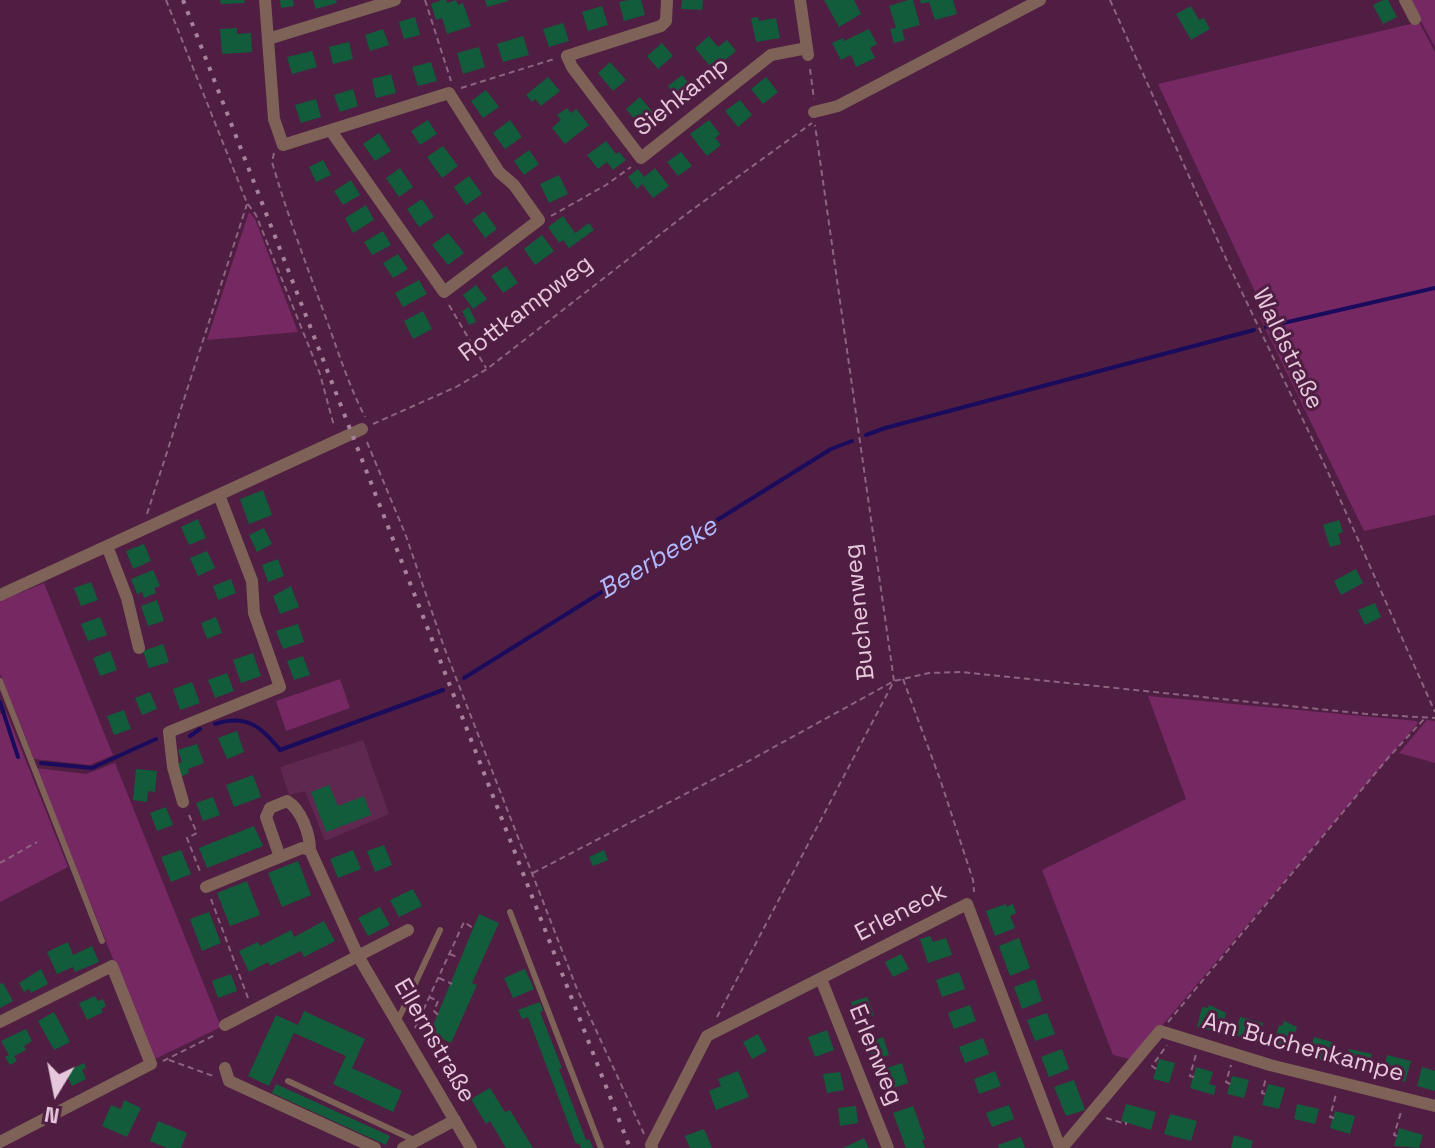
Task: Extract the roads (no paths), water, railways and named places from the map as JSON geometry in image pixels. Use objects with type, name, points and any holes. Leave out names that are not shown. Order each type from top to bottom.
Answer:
[{"type":"street","points":[[265,0],[274,119],[283,145],[449,93],[499,172],[514,185],[539,220],[444,292],[331,131]]},
{"type":"street","points":[[268,39],[395,0]]},
{"type":"street","name":"Siehkamp","points":[[667,0],[666,21],[661,26],[567,56],[572,67],[641,158],[771,55],[807,52],[800,0]]},
{"type":"street","points":[[814,116],[1040,0]]},
{"type":"street","points":[[1405,0],[1415,19]]},
{"type":"street","points":[[0,595],[365,427]]},
{"type":"street","points":[[183,802],[173,767],[169,732],[280,687],[254,613],[252,581],[219,495]]},
{"type":"street","points":[[107,546],[127,598],[139,648]]},
{"type":"street","name":"Ellernstraße","points":[[280,857],[266,817],[270,808],[287,801],[296,807],[310,842],[310,850],[358,956],[471,1148]]},
{"type":"street","points":[[206,887],[302,848],[310,850]]},
{"type":"street","name":"Erleneck","points":[[651,1146],[707,1036],[967,904],[1061,1148]]},
{"type":"street","points":[[225,1025],[408,930]]},
{"type":"street","points":[[0,1022],[112,966],[150,1066],[0,1142]]},
{"type":"street","name":"Erlenweg","points":[[821,979],[888,1148]]},
{"type":"street","name":"Am Buchenkampe","points":[[1061,1148],[1167,1034],[1270,1065],[1435,1106]]},
{"type":"street","points":[[227,1074],[375,1148]]},
{"type":"street","points":[[403,1148],[455,1120]]},
{"type":"lane","points":[[0,681],[102,941]]},
{"type":"lane","points":[[510,912],[601,1148]]},
{"type":"lane","points":[[397,1022],[440,930]]},
{"type":"lane","points":[[288,1081],[416,1141]]},
{"type":"waterway","name":"Beerbeeke","points":[[1266,327],[1435,288]]},
{"type":"waterway","name":"Beerbeeke","points":[[866,435],[1254,330]]},
{"type":"waterway","name":"Beerbeeke","points":[[464,678],[831,449],[852,441]]},
{"type":"waterway","name":"Beerbeeke","points":[[215,724],[236,720],[252,724],[280,750],[443,690]]},
{"type":"waterway","name":"Beerbeeke","points":[[0,702],[18,757]]},
{"type":"waterway","name":"Beerbeeke","points":[[190,736],[200,729]]},
{"type":"waterway","name":"Beerbeeke","points":[[41,763],[92,768],[156,739]]},
{"type":"railway","points":[[183,0],[630,1148]]}]
